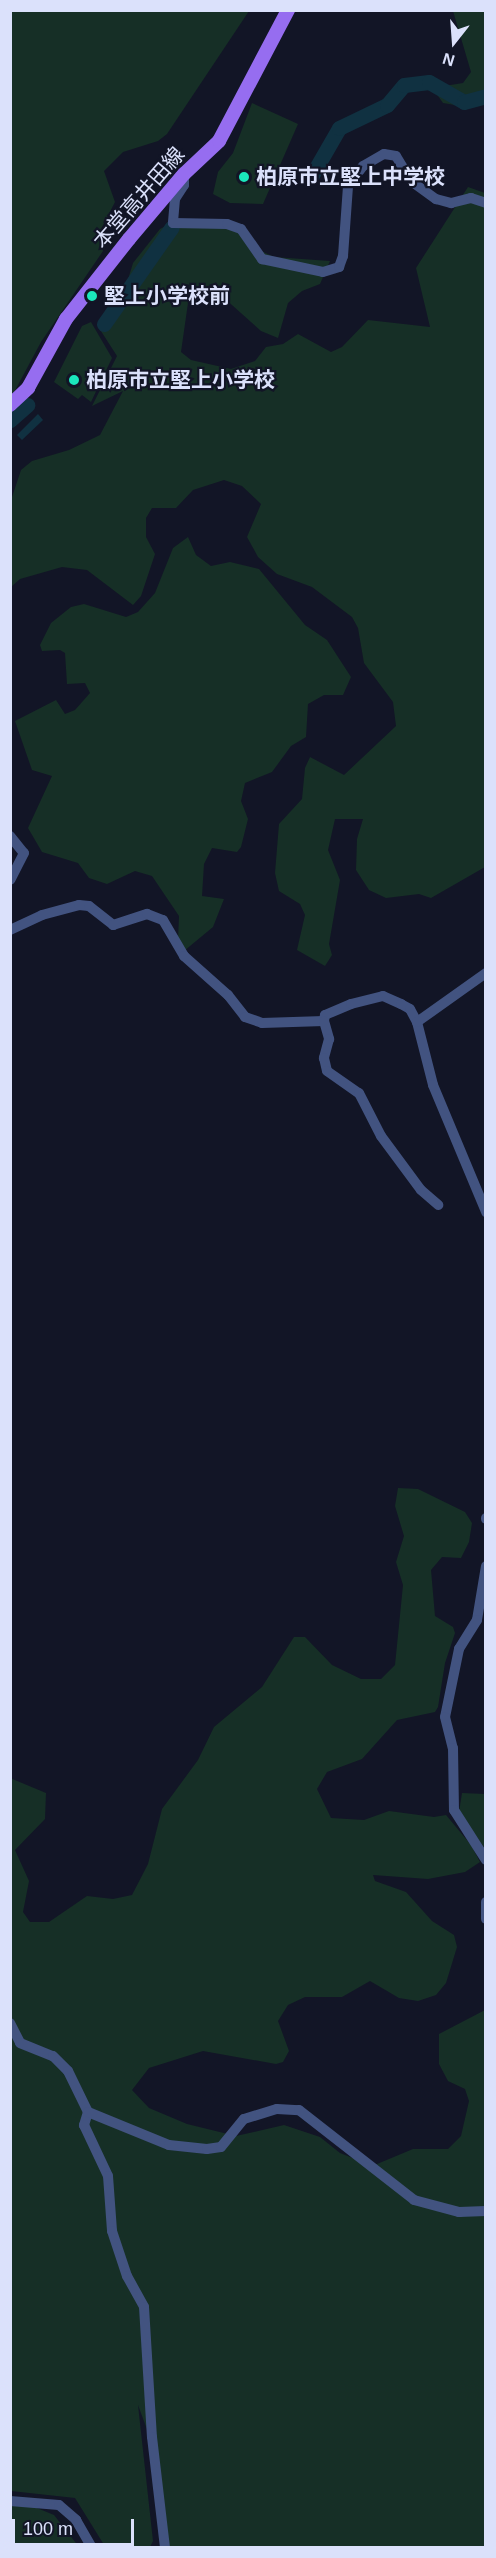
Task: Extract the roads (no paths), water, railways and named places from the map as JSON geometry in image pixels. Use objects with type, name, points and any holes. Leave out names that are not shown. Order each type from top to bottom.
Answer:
[{"type":"main road","name":"本堂高井田線","points":[[10,405],[28,388],[66,319],[184,174],[227,128],[288,10]]},
{"type":"street","points":[[184,174],[184,185],[175,199],[173,223],[227,224],[241,229],[262,259],[323,272],[339,267],[343,256],[348,186],[363,166],[384,154],[396,156],[411,181],[436,199],[451,203],[471,198],[486,203]]},
{"type":"street","points":[[10,836],[24,853],[10,880]]},
{"type":"street","points":[[10,930],[42,915],[79,905],[89,906],[113,926],[147,914],[163,920],[184,956],[228,995],[245,1017],[280,1025],[324,1021]]},
{"type":"street","points":[[417,1022],[486,973]]},
{"type":"street","points":[[438,1205],[421,1191],[381,1136],[359,1093],[327,1071],[324,1058],[329,1039],[324,1021],[325,1015],[351,1004],[383,996],[410,1009],[417,1022],[433,1085],[469,1176],[486,1212]]},
{"type":"street","points":[[486,1566],[477,1620],[459,1649],[445,1717],[453,1748],[454,1810],[486,1860]]},
{"type":"street","points":[[486,1902],[486,1919]]},
{"type":"street","points":[[10,2023],[20,2043],[53,2056],[68,2071],[88,2112],[169,2145],[207,2149],[221,2147],[244,2119],[277,2109],[299,2110],[414,2200],[459,2212],[486,2211]]},
{"type":"street","points":[[88,2112],[84,2125],[108,2176],[112,2231],[127,2276],[144,2307],[152,2437],[165,2547]]},
{"type":"street","points":[[10,2501],[59,2505],[76,2520],[92,2547]]},
{"type":"water","points":[[38,414],[43,420],[22,440],[17,435]]},
{"type":"waterway","points":[[312,175],[339,128],[387,105],[404,85],[429,82],[464,102],[486,96]]},
{"type":"waterway","points":[[104,324],[172,227]]},
{"type":"waterway","points":[[10,420],[27,405]]},
{"type":"place","name":"柏原市立堅上中学校","points":[[244,177]]},
{"type":"place","name":"堅上小学校前","points":[[92,296]]},
{"type":"place","name":"柏原市立堅上小学校","points":[[74,380]]}]
